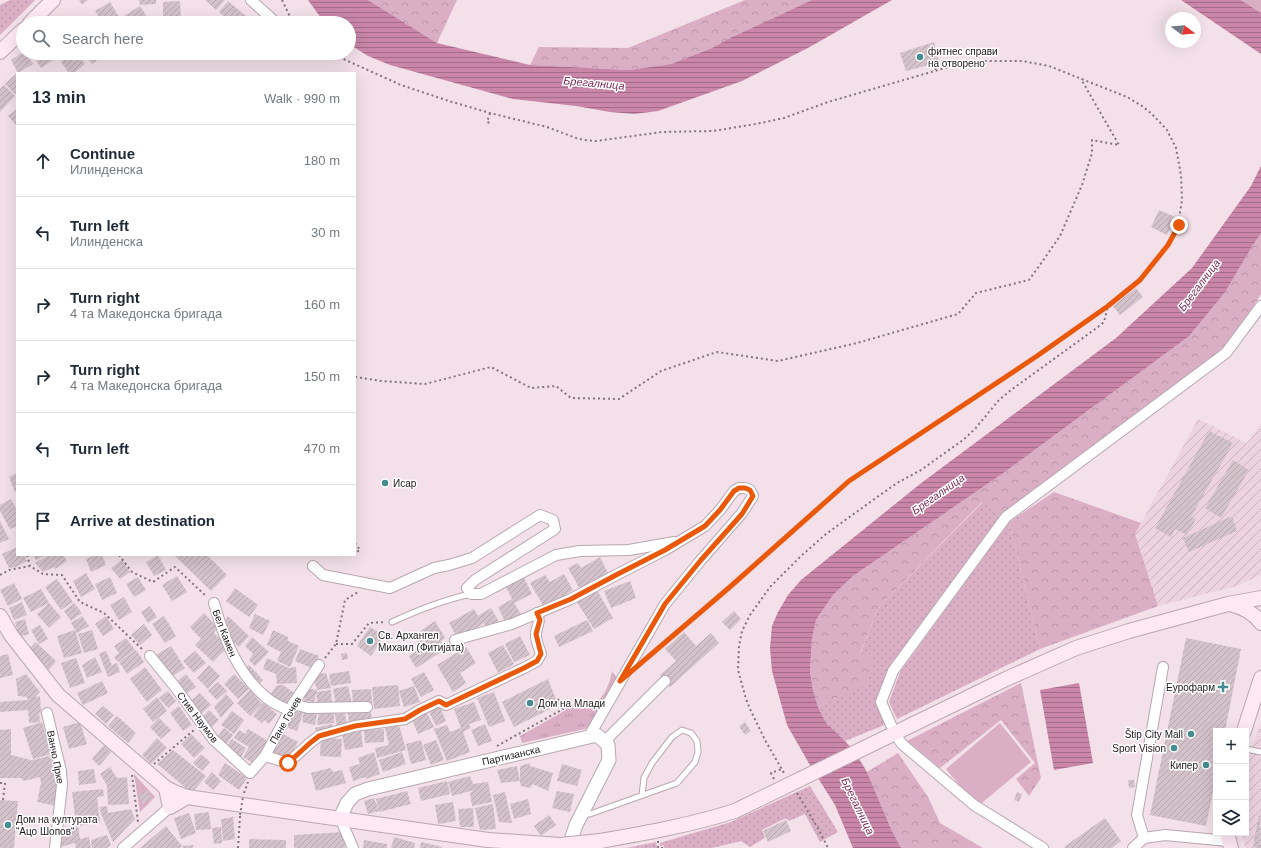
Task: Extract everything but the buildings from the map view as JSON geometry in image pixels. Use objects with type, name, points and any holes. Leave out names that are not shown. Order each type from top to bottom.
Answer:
[{"type":"main road","points":[[37,16],[53,0]]},
{"type":"main road","points":[[0,52],[16,37]]},
{"type":"main road","points":[[1228,604],[1261,589]]},
{"type":"main road","points":[[0,616],[11,635],[58,695],[176,793],[246,806],[488,840],[566,846],[653,832],[698,822],[735,811],[1006,679],[1076,648],[1129,631],[1228,604],[1261,598]]},
{"type":"main road","points":[[1228,604],[1245,609],[1261,623]]},
{"type":"main road","points":[[1245,728],[1261,678]]},
{"type":"main road","points":[[170,807],[176,793]]},
{"type":"street","points":[[252,0],[269,16]]},
{"type":"street","points":[[892,725],[882,702],[893,671],[1006,517],[1226,353],[1261,306]]},
{"type":"street","points":[[455,640],[512,624],[571,599],[665,550],[705,526],[720,510],[734,491],[739,488],[750,490],[753,496],[742,514],[701,560],[665,604],[588,738]]},
{"type":"street","points":[[313,566],[323,575],[390,588],[434,568],[472,558],[540,515],[553,520],[555,529],[475,580],[467,588],[471,594],[481,594],[556,555],[580,551],[629,550],[680,541]]},
{"type":"street","name":"Бел Камен","points":[[214,603],[233,656],[245,676],[268,699],[292,707],[368,707]]},
{"type":"street","points":[[265,756],[288,763],[319,736],[355,726],[405,719],[439,701],[446,705],[524,668],[537,661],[541,654],[536,634],[540,620],[537,613]]},
{"type":"street","name":"Стив Наумов","points":[[150,656],[176,688],[213,739],[250,774]]},
{"type":"street","name":"Пане Гочев","points":[[250,774],[265,756],[292,707],[319,665]]},
{"type":"street","points":[[1144,838],[1137,815],[1163,667]]},
{"type":"street","points":[[566,846],[572,837],[578,820],[609,760],[608,746],[604,742],[665,681]]},
{"type":"street","name":"Ванчо Прке","points":[[47,713],[61,771],[62,784],[55,848]]},
{"type":"street","points":[[194,730],[199,720]]},
{"type":"street","name":"Партизанска","points":[[340,818],[347,803],[355,794],[368,788],[597,735],[604,742]]},
{"type":"street","points":[[899,740],[974,805],[1044,848]]},
{"type":"street","points":[[123,848],[170,807]]},
{"type":"street","points":[[340,818],[353,848]]},
{"type":"street","points":[[1134,848],[1144,838],[1165,835],[1229,841]]},
{"type":"lane","points":[[392,622],[424,607],[471,594]]},
{"type":"lane","points":[[578,820],[590,814],[677,783],[695,762],[698,752],[697,741],[691,733],[682,730],[672,737],[652,763],[644,778],[642,795]]},
{"type":"lane","points":[[1249,750],[1261,752]]},
{"type":"path","points":[[282,0],[290,16]]},
{"type":"path","points":[[346,60],[401,85],[490,113],[547,127],[584,140],[596,141],[662,132],[713,131],[756,124],[784,118],[828,102],[936,71],[984,61],[1022,61],[1049,66],[1127,97],[1152,114],[1167,130],[1176,148],[1181,175],[1182,200],[1179,225],[1174,235],[1140,280],[1108,306],[1037,356],[849,481],[644,661]]},
{"type":"path","points":[[934,63],[936,71]]},
{"type":"path","points":[[356,377],[381,381],[425,384],[491,367],[531,388],[556,386],[572,398],[619,399],[661,371],[717,352],[778,362],[857,344],[958,314],[976,293],[1029,280],[1060,236],[1084,179],[1092,153],[1092,140],[1119,145],[1081,79]]},
{"type":"path","points":[[490,113],[487,122],[490,123]]},
{"type":"path","points":[[784,773],[765,740],[750,709],[738,670],[739,646],[742,631],[761,598],[800,557],[826,534],[897,483],[921,470],[963,440],[975,429],[999,400],[1104,322],[1108,306]]},
{"type":"path","points":[[356,544],[360,550],[356,552]]},
{"type":"path","points":[[27,556],[30,566]]},
{"type":"path","points":[[120,556],[132,572],[153,582],[175,567],[214,603]]},
{"type":"path","points":[[0,575],[9,570],[30,566],[43,574],[62,575],[80,602],[104,613],[150,656]]},
{"type":"path","points":[[319,665],[336,644],[345,600],[362,589],[364,583]]},
{"type":"path","points":[[336,644],[352,644],[369,622],[392,622]]},
{"type":"path","points":[[497,746],[563,709],[557,697]]},
{"type":"path","points":[[152,766],[194,730]]},
{"type":"path","points":[[776,782],[771,773],[782,769]]},
{"type":"path","points":[[132,770],[138,822]]},
{"type":"path","points":[[238,848],[240,814],[243,797],[250,774]]},
{"type":"path","points":[[0,783],[5,783],[3,800]]},
{"type":"path","points":[[797,792],[828,848]]},
{"type":"path","points":[[658,838],[658,847],[662,848]]},
{"type":"shaded area","points":[[1198,419],[1247,443],[1261,423],[1261,575],[1237,586],[1158,606],[1135,534]]},
{"type":"shaded area","points":[[1261,722],[1261,848],[1246,848],[1242,836],[1249,836],[1250,754]]},
{"type":"green space","points":[[10,0],[35,0],[19,16],[16,16],[16,19],[0,35],[0,5]]},
{"type":"green space","points":[[368,0],[457,0],[437,43]]},
{"type":"green space","points":[[745,0],[812,0],[730,38],[712,48],[671,64],[629,70],[530,65],[539,47],[628,48]]},
{"type":"green space","points":[[1241,0],[1261,0],[1261,13]]},
{"type":"green space","points":[[1261,233],[1261,294],[1241,327],[1210,361],[1004,512],[1001,516],[982,502],[878,608],[860,654],[873,654],[868,684],[818,707],[810,672],[812,637],[816,620],[833,595],[853,576],[1002,474],[1117,389],[1251,248]]},
{"type":"green space","points":[[1054,492],[1141,523],[1135,534],[1158,606],[1040,649],[1009,522]]},
{"type":"green space","points":[[983,502],[1001,516],[878,701],[887,724],[845,741],[826,723],[818,707],[868,683],[872,654],[860,655],[878,608]]},
{"type":"green space","points":[[1009,522],[1040,649],[897,719],[889,702],[900,672]]},
{"type":"green space","points":[[612,671],[618,680],[589,728],[522,743],[520,736],[566,710],[561,701],[564,700],[575,705],[582,706],[595,703],[606,689]]},
{"type":"green space","points":[[1021,683],[1041,778],[1029,796],[1016,779],[1035,763],[1001,720],[940,768],[907,741]]},
{"type":"green space","points":[[1000,723],[1031,762],[977,807],[946,769]]},
{"type":"green space","points":[[898,753],[928,797],[940,823],[983,848],[901,848],[891,829],[867,772]]},
{"type":"green space","points":[[134,774],[155,797],[140,812]]},
{"type":"green space","points":[[810,786],[838,832],[820,842],[805,814],[789,821],[786,818],[762,830],[765,838],[750,847],[741,841],[712,848],[664,848],[663,845],[660,846],[660,843],[731,822]]},
{"type":"green space","points":[[656,842],[657,848],[626,848]]},
{"type":"water","name":"Брегалница","points":[[308,0],[368,0],[437,43],[530,65],[629,70],[671,64],[712,48],[730,38],[812,0],[892,0],[808,48],[742,81],[658,111],[634,114],[513,99],[390,65],[368,56],[356,48],[356,16],[320,16]]},
{"type":"water","points":[[1181,0],[1241,0],[1261,13],[1261,54],[1201,14],[1201,12]]},
{"type":"water","name":"Брегалница","points":[[1261,166],[1261,233],[1225,292],[1189,336],[1002,474],[853,576],[833,595],[816,620],[812,638],[810,672],[818,707],[826,723],[855,752],[867,772],[891,829],[901,848],[853,848],[835,805],[787,725],[772,671],[770,648],[772,626],[788,595],[801,580],[920,484],[1116,338],[1192,268],[1251,186]]},
{"type":"water","points":[[1079,683],[1093,763],[1054,770],[1040,690]]},
{"type":"place","name":"фитнес справи на отворено","points":[[920,57]]},
{"type":"place","name":"Исар","points":[[385,483]]},
{"type":"place","name":"Св. Архангел Михаил (Фитијата)","points":[[370,641]]},
{"type":"place","name":"Еурофарм","points":[[1223,687]]},
{"type":"place","name":"Дом на Млади","points":[[530,703]]},
{"type":"place","name":"Štip City Mall","points":[[1191,734]]},
{"type":"place","name":"Sport Vision","points":[[1174,748]]},
{"type":"place","name":"Кипер","points":[[1206,765]]},
{"type":"place","name":"Дом на културата “Ацо Шопов“","points":[[8,825]]},
{"type":"route","points":[[288,763],[319,736],[355,726],[405,719],[439,701],[446,705],[501,680],[537,661],[541,654],[536,634],[540,620],[537,613],[571,599],[665,550],[705,526],[720,510],[734,491],[739,488],[750,490],[753,496],[742,514],[701,560],[665,604],[620,681],[731,586],[849,481],[1037,356],[1108,306],[1140,280],[1168,245],[1179,225]]}]
